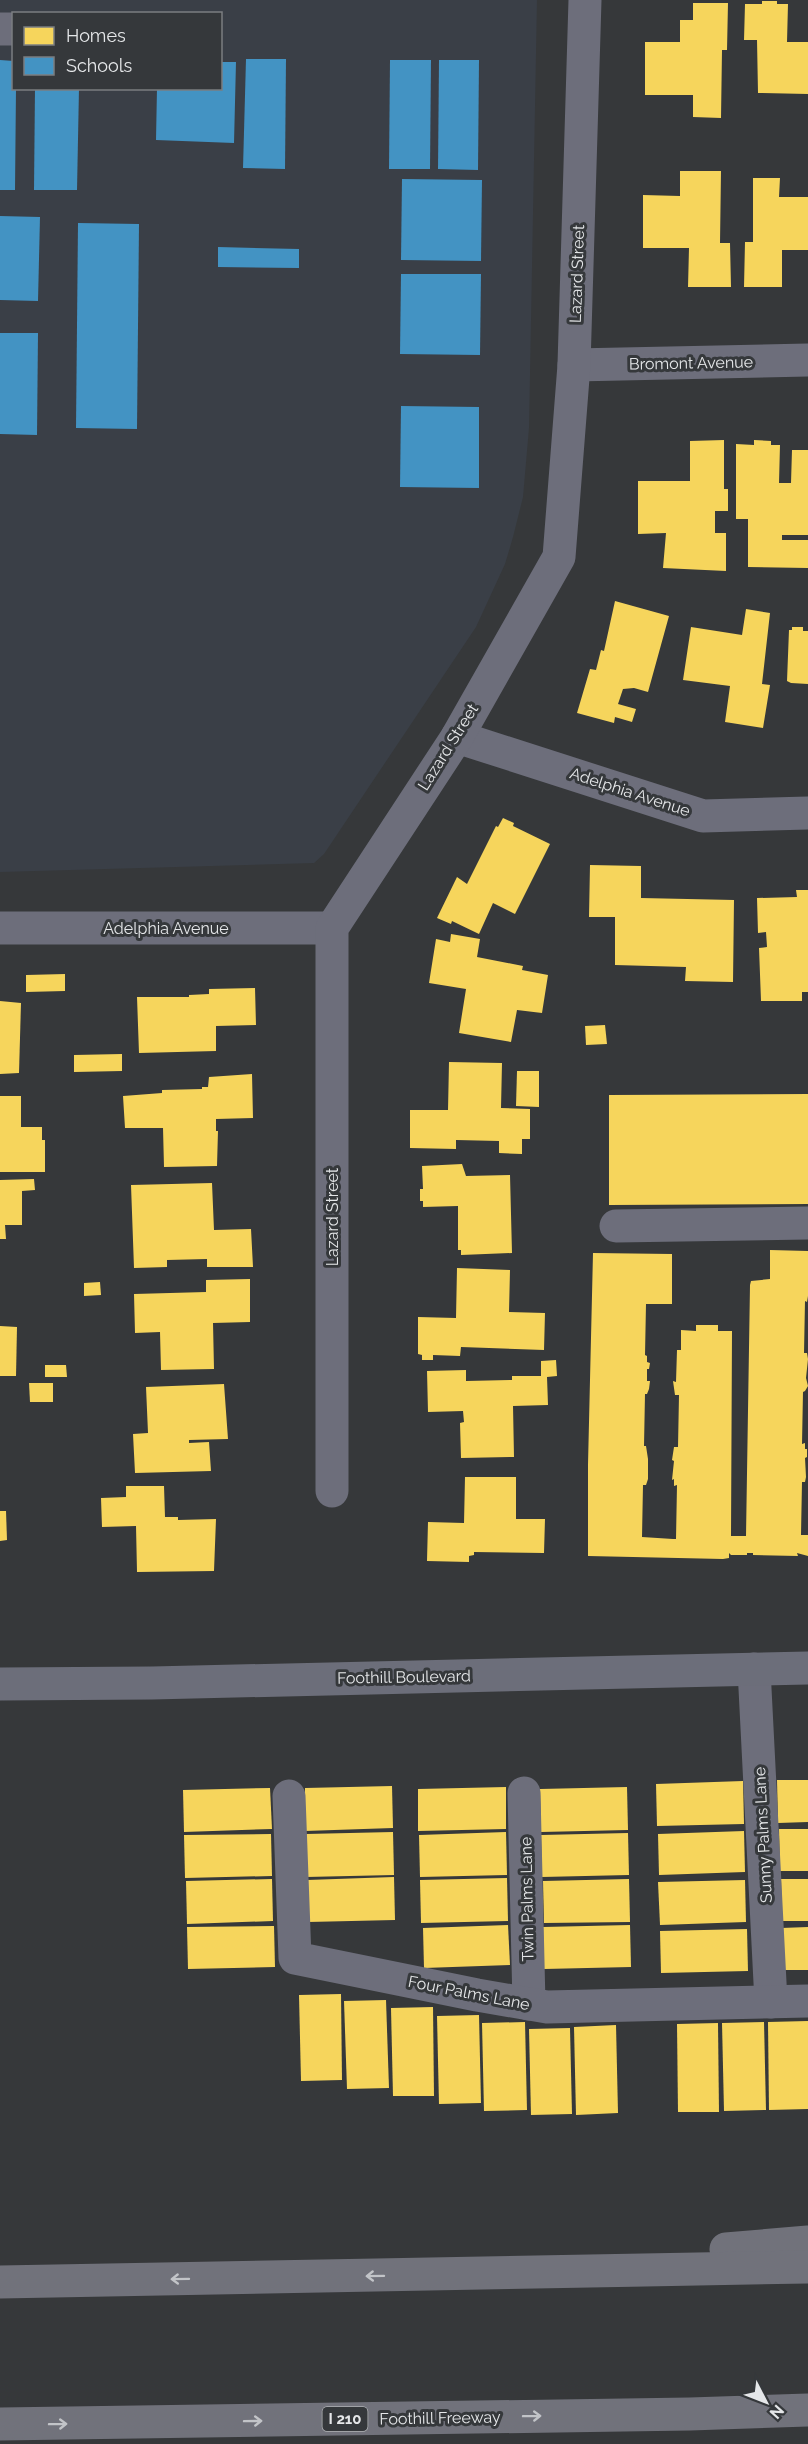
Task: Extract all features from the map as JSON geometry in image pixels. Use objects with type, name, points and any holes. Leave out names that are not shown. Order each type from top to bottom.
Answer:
[{"type":"highway","points":[[433,2275],[808,2242]]},
{"type":"highway","points":[[0,2282],[808,2267]]},
{"type":"highway","name":"Foothill Freeway","points":[[0,2424],[690,2414],[808,2410]]},
{"type":"highway","points":[[690,2414],[808,2424]]},
{"type":"main road","name":"Foothill Boulevard","points":[[0,1684],[152,1683],[808,1668]]},
{"type":"street","name":"Lazard Street","points":[[332,1491],[332,928],[457,737],[558,557],[574,365],[585,0]]},
{"type":"street","name":"Bromont Avenue","points":[[574,365],[808,360]]},
{"type":"street","name":"Adelphia Avenue","points":[[457,737],[703,816],[808,813]]},
{"type":"street","name":"Adelphia Avenue","points":[[0,928],[332,928]]},
{"type":"street","points":[[616,1226],[808,1223]]},
{"type":"street","name":"Sunny Palms Lane","points":[[754,1669],[771,2002]]},
{"type":"street","name":"Twin Palms Lane","points":[[524,1793],[529,2004]]},
{"type":"street","name":"Four Palms Lane","points":[[289,1796],[295,1958],[547,2007],[808,2001]]},
{"type":"shaded area","points":[[0,0],[537,0],[529,428],[523,497],[513,537],[505,564],[476,627],[324,854],[314,863],[0,872]]},
{"type":"building: Homes","points":[[762,1],[788,4],[787,42],[808,42],[808,94],[758,93],[757,40],[744,40],[745,4],[762,4]]},
{"type":"building: Homes","points":[[693,3],[728,3],[727,50],[722,50],[721,118],[693,117],[693,95],[645,95],[645,42],[680,42],[680,20],[693,20]]},
{"type":"building: Homes","points":[[680,171],[721,171],[720,243],[730,243],[731,287],[688,287],[689,248],[643,248],[643,195],[680,196]]},
{"type":"building: Homes","points":[[753,178],[780,178],[779,197],[808,197],[808,250],[782,250],[782,287],[744,287],[745,242],[753,242]]},
{"type":"building: Homes","points":[[724,440],[724,489],[728,489],[728,511],[715,511],[715,533],[726,533],[726,571],[663,568],[666,533],[638,534],[638,481],[690,481],[690,441]]},
{"type":"building: Homes","points":[[754,440],[771,441],[771,445],[780,445],[779,483],[791,483],[792,450],[808,450],[808,535],[782,535],[782,540],[808,540],[808,568],[748,567],[748,519],[736,519],[736,444],[754,445]]},
{"type":"building: Homes","points":[[615,601],[669,616],[648,692],[634,688],[623,689],[618,704],[636,709],[632,722],[615,717],[614,723],[577,713],[590,669],[596,670],[601,650],[604,651]]},
{"type":"building: Homes","points":[[746,609],[770,613],[762,684],[770,685],[763,728],[725,722],[730,686],[683,680],[691,627],[742,635]]},
{"type":"building: Homes","points":[[792,627],[803,627],[803,631],[808,631],[808,684],[787,681],[789,630],[792,630]]},
{"type":"building: Homes","points":[[503,818],[514,823],[513,826],[550,844],[515,914],[493,903],[479,934],[452,921],[451,924],[437,918],[457,877],[467,884],[496,826],[498,827]]},
{"type":"building: Homes","points":[[590,865],[641,866],[641,898],[734,900],[733,982],[685,981],[686,967],[615,965],[615,917],[589,917]]},
{"type":"building: Homes","points":[[796,890],[808,890],[808,992],[802,992],[802,1001],[761,1001],[759,948],[767,947],[766,932],[758,933],[757,898],[797,897]]},
{"type":"building: Homes","points":[[451,934],[480,939],[477,957],[523,966],[522,970],[548,975],[542,1013],[517,1010],[511,1042],[459,1033],[466,989],[429,983],[436,939],[450,942]]},
{"type":"building: Homes","points":[[65,974],[65,991],[26,992],[26,975]]},
{"type":"building: Homes","points":[[255,988],[256,1025],[216,1026],[216,1051],[139,1053],[137,997],[189,997],[189,995],[209,994],[209,989]]},
{"type":"building: Homes","points":[[0,1001],[21,1003],[19,1073],[0,1074]]},
{"type":"building: Homes","points":[[605,1025],[607,1044],[586,1045],[585,1026]]},
{"type":"building: Homes","points":[[122,1054],[122,1071],[74,1072],[74,1055]]},
{"type":"building: Homes","points":[[449,1062],[502,1063],[501,1108],[530,1109],[530,1139],[522,1139],[522,1154],[499,1153],[499,1141],[456,1140],[456,1149],[410,1148],[410,1110],[448,1110]]},
{"type":"building: Homes","points":[[517,1071],[539,1071],[539,1107],[516,1106]]},
{"type":"building: Homes","points":[[252,1074],[253,1118],[216,1119],[217,1166],[164,1167],[163,1128],[125,1128],[123,1096],[162,1093],[162,1090],[202,1089],[202,1087],[208,1087],[209,1077]]},
{"type":"building: Homes","points":[[808,1094],[808,1204],[609,1205],[609,1095]]},
{"type":"building: Homes","points":[[0,1096],[21,1096],[21,1127],[42,1127],[42,1140],[45,1140],[45,1172],[0,1172]]},
{"type":"building: Homes","points":[[462,1164],[466,1176],[510,1175],[512,1253],[461,1255],[461,1250],[458,1250],[458,1206],[423,1207],[423,1201],[420,1201],[420,1189],[423,1189],[422,1166]]},
{"type":"building: Homes","points":[[34,1179],[35,1190],[22,1191],[22,1225],[5,1225],[6,1239],[0,1239],[0,1180]]},
{"type":"building: Homes","points":[[212,1183],[214,1230],[251,1229],[253,1267],[207,1267],[207,1259],[167,1260],[167,1267],[134,1268],[131,1185]]},
{"type":"building: Homes","points":[[770,1250],[808,1251],[804,1353],[807,1353],[808,1359],[806,1378],[808,1386],[803,1392],[802,1444],[805,1443],[807,1457],[805,1458],[805,1482],[802,1482],[801,1535],[808,1535],[808,1556],[797,1553],[798,1556],[753,1555],[753,1553],[731,1555],[729,1553],[729,1558],[723,1559],[588,1556],[593,1253],[672,1254],[672,1304],[646,1304],[645,1355],[647,1362],[650,1363],[647,1369],[647,1381],[650,1381],[649,1389],[645,1394],[644,1446],[646,1446],[648,1459],[648,1479],[646,1485],[643,1485],[642,1537],[676,1539],[677,1485],[674,1486],[674,1479],[672,1480],[674,1461],[672,1460],[674,1447],[678,1447],[679,1395],[675,1395],[673,1381],[676,1382],[677,1350],[681,1350],[681,1330],[696,1331],[696,1325],[718,1325],[718,1331],[732,1331],[731,1536],[746,1536],[750,1285],[751,1281],[770,1279]]},
{"type":"building: Homes","points":[[457,1268],[510,1270],[509,1312],[545,1313],[544,1350],[461,1347],[460,1356],[433,1355],[433,1360],[422,1360],[422,1355],[418,1354],[418,1317],[456,1318]]},
{"type":"building: Homes","points":[[250,1279],[250,1322],[213,1323],[214,1369],[161,1370],[160,1332],[135,1333],[134,1294],[206,1292],[206,1280]]},
{"type":"building: Homes","points":[[100,1282],[101,1295],[84,1296],[84,1283]]},
{"type":"building: Homes","points":[[0,1326],[17,1327],[16,1376],[0,1376]]},
{"type":"building: Homes","points":[[556,1360],[557,1376],[547,1377],[548,1405],[513,1406],[514,1457],[461,1458],[460,1423],[464,1422],[463,1411],[428,1412],[427,1371],[466,1370],[466,1381],[512,1380],[512,1376],[541,1376],[541,1361]]},
{"type":"building: Homes","points":[[45,1365],[66,1365],[67,1377],[45,1377]]},
{"type":"building: Homes","points":[[29,1383],[53,1383],[53,1402],[30,1402]]},
{"type":"building: Homes","points":[[224,1384],[228,1439],[189,1440],[189,1443],[209,1442],[211,1471],[135,1473],[133,1434],[148,1433],[146,1387]]},
{"type":"building: Homes","points":[[465,1477],[516,1477],[516,1519],[545,1519],[544,1553],[474,1552],[474,1555],[469,1556],[469,1562],[427,1561],[428,1522],[464,1523]]},
{"type":"building: Homes","points":[[126,1486],[164,1486],[165,1517],[178,1517],[178,1520],[216,1519],[214,1571],[137,1572],[136,1526],[102,1527],[101,1498],[126,1497]]},
{"type":"building: Homes","points":[[0,1511],[6,1511],[7,1540],[0,1541]]},
{"type":"building: Homes","points":[[777,1780],[808,1780],[808,1822],[778,1823]]},
{"type":"building: Homes","points":[[743,1781],[744,1824],[657,1826],[656,1784]]},
{"type":"building: Homes","points":[[392,1786],[393,1828],[305,1831],[305,1788]]},
{"type":"building: Homes","points":[[506,1787],[506,1829],[418,1831],[418,1789]]},
{"type":"building: Homes","points":[[627,1787],[628,1830],[541,1832],[540,1789]]},
{"type":"building: Homes","points":[[270,1788],[272,1829],[184,1832],[183,1790]]},
{"type":"building: Homes","points":[[779,1829],[808,1829],[808,1871],[780,1871]]},
{"type":"building: Homes","points":[[744,1831],[745,1872],[659,1875],[658,1834]]},
{"type":"building: Homes","points":[[393,1832],[394,1875],[306,1877],[306,1834]]},
{"type":"building: Homes","points":[[506,1832],[507,1875],[420,1877],[419,1835]]},
{"type":"building: Homes","points":[[628,1833],[629,1875],[542,1877],[541,1835]]},
{"type":"building: Homes","points":[[271,1834],[272,1876],[185,1878],[184,1835]]},
{"type":"building: Homes","points":[[394,1877],[395,1920],[308,1922],[307,1880]]},
{"type":"building: Homes","points":[[507,1878],[508,1921],[421,1923],[420,1880]]},
{"type":"building: Homes","points":[[272,1879],[273,1921],[187,1924],[186,1881]]},
{"type":"building: Homes","points":[[629,1879],[630,1922],[544,1923],[543,1881]]},
{"type":"building: Homes","points":[[781,1879],[808,1879],[808,1921],[782,1921]]},
{"type":"building: Homes","points":[[745,1880],[746,1922],[660,1925],[658,1882]]},
{"type":"building: Homes","points":[[508,1925],[510,1965],[424,1968],[423,1928]]},
{"type":"building: Homes","points":[[630,1925],[631,1967],[544,1969],[543,1927]]},
{"type":"building: Homes","points":[[274,1926],[275,1967],[188,1969],[187,1927]]},
{"type":"building: Homes","points":[[808,1927],[808,1970],[782,1970],[781,1928]]},
{"type":"building: Homes","points":[[747,1929],[748,1971],[661,1973],[660,1931]]},
{"type":"building: Homes","points":[[341,1994],[342,2080],[301,2081],[299,1995]]},
{"type":"building: Homes","points":[[386,2000],[389,2088],[347,2089],[344,2001]]},
{"type":"building: Homes","points":[[433,2007],[434,2096],[393,2096],[391,2008]]},
{"type":"building: Homes","points":[[479,2015],[481,2103],[439,2104],[437,2016]]},
{"type":"building: Homes","points":[[808,2021],[808,2109],[769,2110],[768,2022]]},
{"type":"building: Homes","points":[[525,2022],[527,2110],[484,2111],[482,2023]]},
{"type":"building: Homes","points":[[764,2022],[766,2110],[724,2111],[722,2023]]},
{"type":"building: Homes","points":[[718,2023],[719,2112],[678,2112],[677,2024]]},
{"type":"building: Homes","points":[[616,2025],[618,2113],[576,2115],[574,2027]]},
{"type":"building: Homes","points":[[570,2028],[572,2114],[531,2115],[529,2029]]},
{"type":"building: Schools","points":[[246,59],[286,59],[285,169],[243,168]]},
{"type":"building: Schools","points":[[0,60],[12,61],[12,90],[16,90],[15,190],[0,190]]},
{"type":"building: Schools","points":[[390,60],[431,60],[430,169],[389,169]]},
{"type":"building: Schools","points":[[439,60],[479,60],[478,170],[438,169]]},
{"type":"building: Schools","points":[[222,62],[236,62],[234,143],[156,140],[157,90],[222,90]]},
{"type":"building: Schools","points":[[35,90],[79,90],[77,190],[34,190]]},
{"type":"building: Schools","points":[[402,179],[482,180],[481,261],[401,260]]},
{"type":"building: Schools","points":[[0,216],[40,217],[38,301],[0,300]]},
{"type":"building: Schools","points":[[78,223],[139,224],[137,429],[76,428]]},
{"type":"building: Schools","points":[[218,247],[299,249],[299,268],[218,267]]},
{"type":"building: Schools","points":[[401,274],[481,274],[480,355],[400,354]]},
{"type":"building: Schools","points":[[0,333],[38,333],[37,435],[0,434]]},
{"type":"building: Schools","points":[[401,406],[479,407],[479,488],[400,487]]}]
